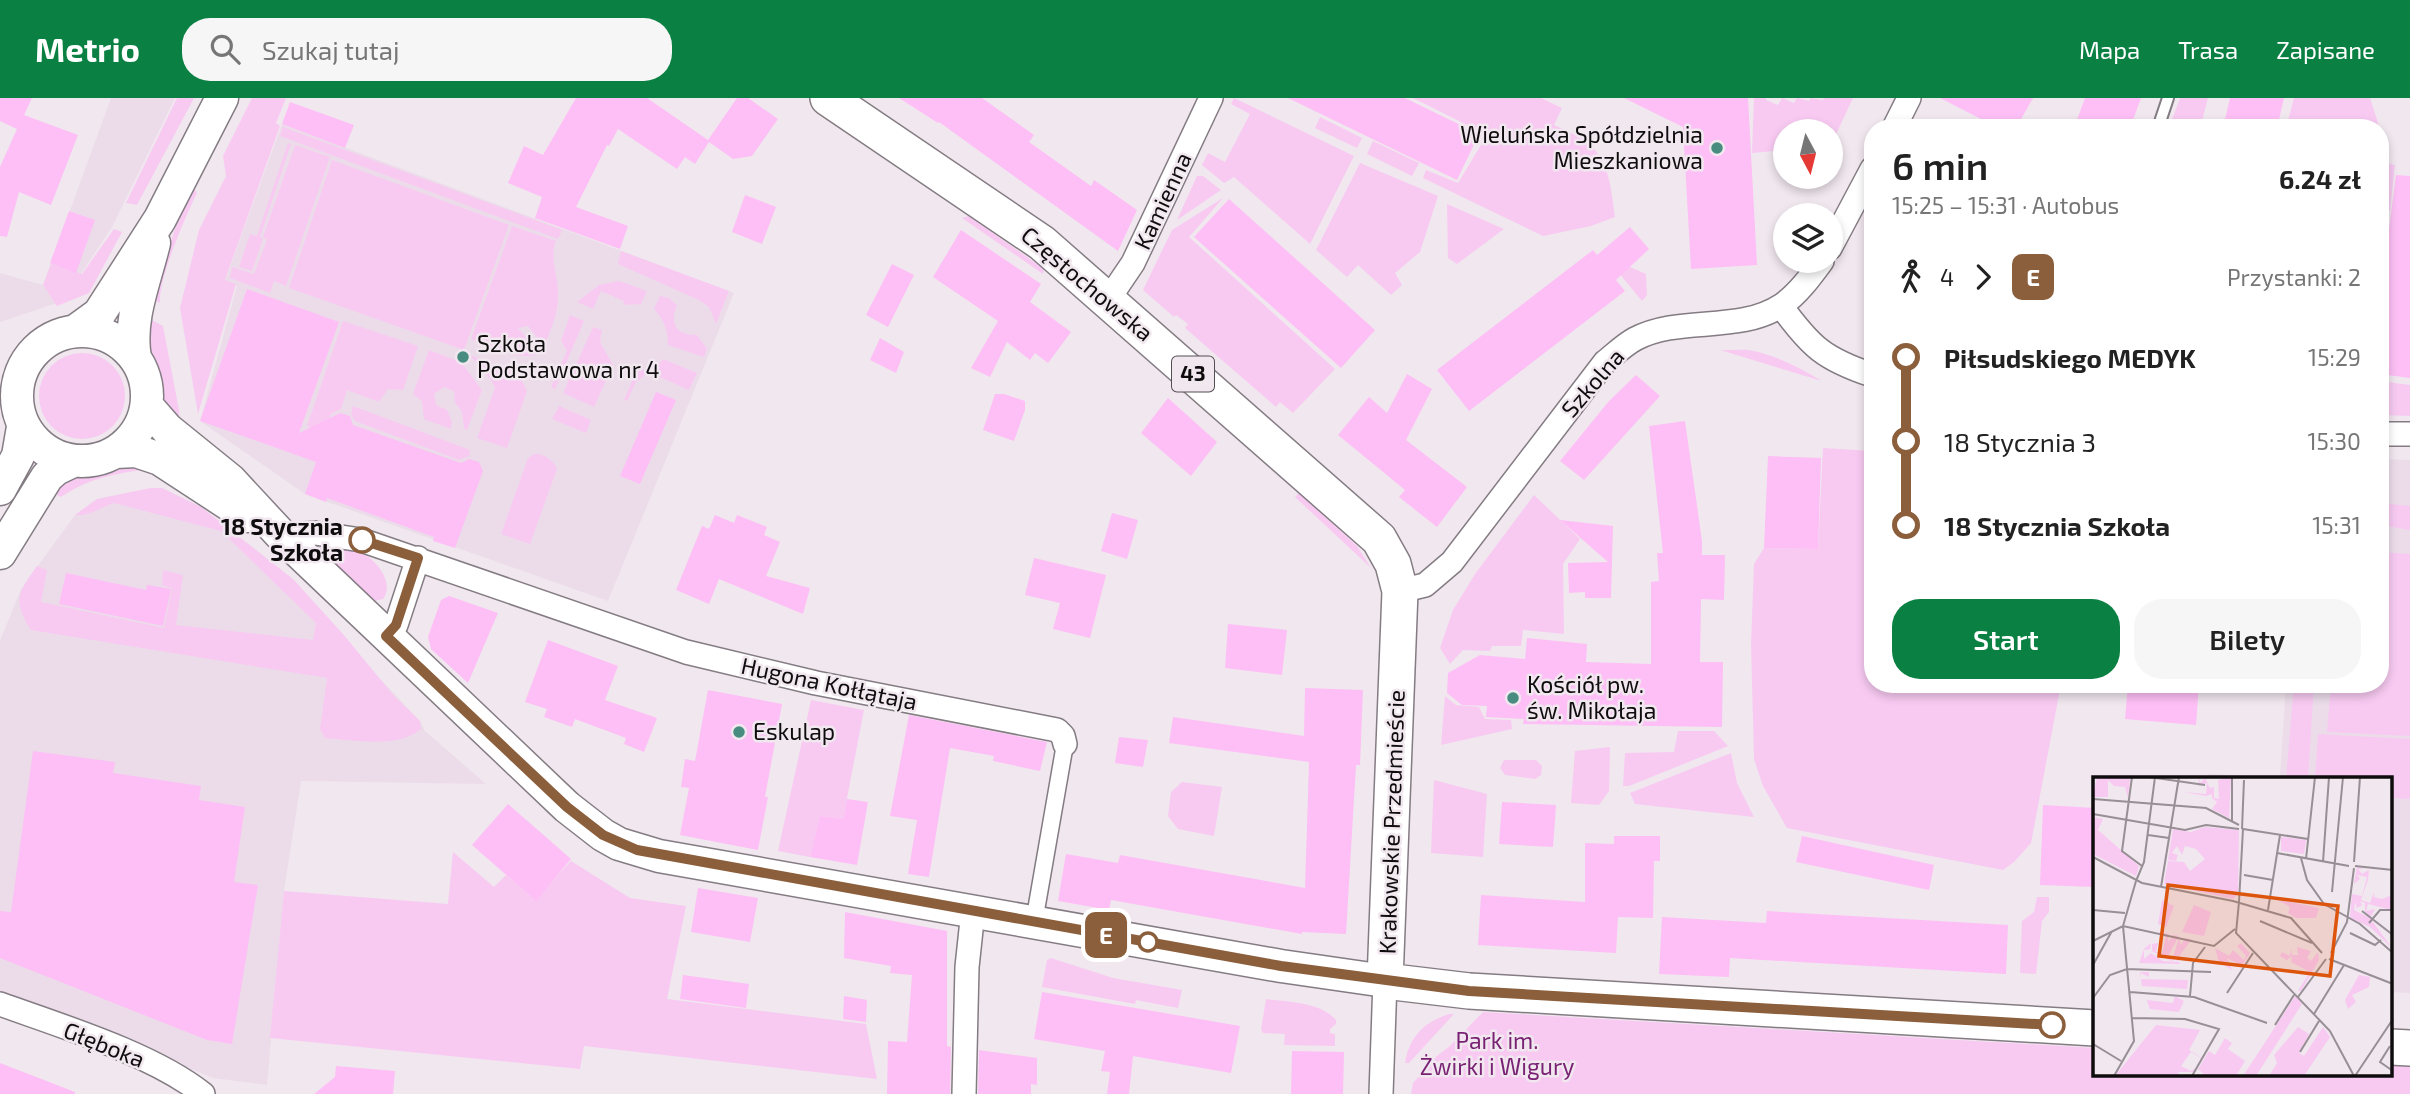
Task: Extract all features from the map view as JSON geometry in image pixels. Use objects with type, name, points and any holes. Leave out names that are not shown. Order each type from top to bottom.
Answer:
[{"type":"main road","points":[[0,352],[40,346],[77,330],[99,314],[160,219],[222,98]]},
{"type":"main road","name":"Częstochowska","points":[[828,98],[1042,243],[1379,539],[1393,564],[1401,591]]},
{"type":"main road","points":[[116,452],[139,429],[147,406],[146,389],[135,358],[132,332],[160,219]]},
{"type":"main road","points":[[77,330],[105,333],[126,346],[135,358]]},
{"type":"main road","points":[[0,489],[18,456],[13,407],[16,388],[23,366],[40,346]]},
{"type":"main road","points":[[147,406],[174,436],[230,480],[282,536],[567,807],[594,829],[619,844],[659,856],[1281,966],[1385,981],[1469,991],[2093,1028]]},
{"type":"main road","points":[[13,407],[37,444],[51,453],[73,461]]},
{"type":"main road","points":[[0,553],[47,478],[56,469],[73,461],[95,459],[116,452],[136,451],[160,459],[282,536]]},
{"type":"main road","name":"Krakowskie Przedmieście","points":[[1385,981],[1401,591]]},
{"type":"main road","points":[[2392,1047],[2410,1048]]},
{"type":"street","name":"Kamienna","points":[[1108,300],[1133,263],[1211,98]]},
{"type":"street","points":[[1898,119],[1909,98]]},
{"type":"street","points":[[1843,224],[1864,184]]},
{"type":"street","points":[[1813,273],[1782,306],[1804,336],[1824,355],[1864,372]]},
{"type":"street","name":"Szkolna","points":[[1401,591],[1425,585],[1452,562],[1605,362],[1623,346],[1637,338],[1667,328],[1730,323],[1782,306]]},
{"type":"street","points":[[2389,433],[2410,434]]},
{"type":"street","name":"Hugona Kołłątaja","points":[[282,536],[315,533],[361,540],[686,652],[816,683],[1057,730],[1063,736],[1065,744],[1034,922]]},
{"type":"street","points":[[386,636],[396,625],[418,558]]},
{"type":"street","points":[[964,1094],[967,967],[973,911]]},
{"type":"street","name":"Krakowskie Przedmieście","points":[[1381,1094],[1385,981]]},
{"type":"street","name":"Głęboka","points":[[0,1004],[147,1061],[200,1093]]},
{"type":"lane","points":[[2161,119],[2168,98]]},
{"type":"shaded area","points":[[111,98],[175,98],[112,227],[63,301],[0,322],[0,273],[43,285]]},
{"type":"shaded area","name":"Szkoła Podstawowa nr 4","points":[[282,124],[734,293],[608,601],[305,494],[200,421],[237,286],[225,281]]},
{"type":"shaded area","points":[[2389,459],[2410,460],[2410,993],[2392,992],[2392,777],[2280,777],[2285,693],[2389,693]]},
{"type":"shaded area","points":[[162,488],[201,507],[293,579],[365,663],[420,721],[425,731],[486,784],[301,781],[284,891],[267,1085],[213,1078],[0,991],[0,641],[21,589],[75,515],[97,499]]},
{"type":"shaded area","points":[[2208,774],[2280,777],[2207,777]]},
{"type":"green space","points":[[177,98],[194,98],[137,205],[126,203]]},
{"type":"green space","points":[[252,98],[286,98],[276,123],[280,126],[225,280],[236,284],[198,414],[180,308],[199,230],[226,176],[223,156]]},
{"type":"green space","points":[[1234,98],[1354,156],[1310,244],[1234,177],[1224,183],[1202,165],[1208,153],[1225,162],[1250,114],[1231,104]]},
{"type":"green space","points":[[1413,98],[1541,98],[1562,108],[1554,125],[1584,140],[1599,156],[1608,175],[1615,217],[1591,226],[1543,236],[1423,178],[1426,170],[1458,183],[1487,135]]},
{"type":"green space","points":[[1754,98],[1766,98],[1778,105],[1782,98],[1794,103],[1797,98],[1809,101],[1811,98],[1853,98],[1843,119],[1773,119],[1773,151],[1752,153]]},
{"type":"green space","points":[[2180,98],[2208,98],[2202,119],[2172,119]]},
{"type":"green space","points":[[2294,98],[2370,98],[2377,119],[2288,119]]},
{"type":"green space","points":[[1320,117],[1362,138],[1357,148],[1315,128]]},
{"type":"green space","points":[[283,127],[562,230],[558,239],[280,136]]},
{"type":"green space","points":[[1373,141],[1419,163],[1412,176],[1367,154]]},
{"type":"green space","points":[[288,143],[291,144],[260,237],[263,239],[252,271],[239,267],[250,234],[257,236]]},
{"type":"green space","points":[[295,145],[330,157],[286,286],[274,281],[270,293],[230,278],[232,267],[254,274],[267,240],[263,237]]},
{"type":"green space","points":[[332,160],[509,225],[464,350],[289,288]]},
{"type":"green space","points":[[1360,163],[1438,196],[1420,252],[1395,273],[1402,285],[1391,295],[1358,265],[1347,277],[1316,250]]},
{"type":"green space","points":[[2389,164],[2395,165],[2389,211]]},
{"type":"green space","points":[[1197,176],[1203,176],[1221,190],[1177,220]]},
{"type":"green space","points":[[193,187],[197,193],[168,264],[160,303],[153,300],[154,292],[176,226]]},
{"type":"green space","points":[[1223,198],[1189,237],[1335,369],[1293,413],[1280,402],[1276,407],[1185,328],[1188,324],[1176,315],[1174,317],[1143,290],[1172,230]]},
{"type":"green space","points":[[1447,204],[1504,229],[1457,264],[1448,258]]},
{"type":"green space","points":[[969,216],[1044,269],[1043,274],[962,218]]},
{"type":"green space","points":[[512,226],[556,241],[553,253],[558,299],[544,346],[528,326],[518,328],[540,353],[533,356],[515,355],[471,339]]},
{"type":"green space","points":[[114,229],[122,232],[89,293],[57,306],[43,285],[51,264],[82,274]]},
{"type":"green space","points":[[621,251],[729,291],[716,324],[709,307],[699,300],[618,264]]},
{"type":"green space","points":[[1605,256],[1646,274],[1647,295],[1642,301]]},
{"type":"green space","points":[[619,281],[647,291],[641,304],[623,305],[624,301],[601,291],[593,309],[577,302],[599,285]]},
{"type":"green space","points":[[660,296],[669,298],[677,305],[674,318],[676,327],[684,333],[697,335],[707,349],[704,357],[668,345],[665,326],[654,309]]},
{"type":"green space","points":[[570,315],[584,321],[555,389],[551,387],[567,351],[561,341]]},
{"type":"green space","points":[[146,317],[163,326],[179,410],[180,430],[159,408],[147,358]]},
{"type":"green space","points":[[343,321],[418,346],[403,390],[388,389],[379,402],[347,390],[341,409],[331,414],[324,432],[307,426]]},
{"type":"green space","points":[[593,327],[602,330],[600,342],[613,365],[594,407],[563,393]]},
{"type":"green space","points":[[429,350],[461,362],[482,390],[467,430],[464,428],[462,412],[455,402],[454,391],[444,387],[434,394],[436,405],[447,410],[452,422],[451,429],[424,419],[422,401],[413,394]]},
{"type":"green space","points":[[1720,350],[1748,350],[1777,358],[1822,381]]},
{"type":"green space","points":[[82,353],[99,356],[113,365],[122,379],[125,396],[122,413],[113,427],[99,436],[82,439],[65,436],[51,427],[42,413],[39,396],[42,379],[51,365],[65,356]]},
{"type":"green space","points":[[470,355],[519,374],[527,391],[507,448],[477,438],[495,388]]},
{"type":"green space","points":[[663,359],[697,373],[689,390],[649,372],[636,382],[627,401],[624,400],[636,372],[657,366]]},
{"type":"green space","points":[[2389,382],[2410,385],[2410,416],[2389,415]]},
{"type":"green space","points":[[353,406],[470,450],[469,456],[459,460],[355,421],[351,414]]},
{"type":"green space","points":[[559,406],[591,420],[586,433],[552,419]]},
{"type":"green space","points":[[1823,448],[1864,451],[1864,693],[2059,693],[2031,843],[2003,870],[1787,828],[1763,786],[1754,759],[1751,644],[1754,564],[1764,548],[1818,549]]},
{"type":"green space","points":[[534,454],[548,458],[557,469],[530,544],[501,534],[528,458]]},
{"type":"green space","points":[[115,463],[157,468],[107,476],[61,497],[49,491],[76,472],[96,470]]},
{"type":"green space","points":[[162,488],[201,507],[293,579],[394,696],[420,721],[421,729],[400,739],[388,741],[325,738],[320,729],[327,678],[31,630],[21,611],[20,597],[25,583],[37,566],[47,570],[41,602],[164,628],[172,588],[162,585],[163,570],[183,575],[176,625],[313,640],[316,623],[221,531],[114,503],[91,513],[75,515],[97,499]]},
{"type":"green space","points":[[1299,493],[1357,546],[1371,568],[1295,497]]},
{"type":"green space","points":[[1534,495],[1580,539],[1563,564],[1564,634],[1523,630],[1521,646],[1492,646],[1490,651],[1463,650],[1450,664],[1440,648],[1453,610],[1475,574]]},
{"type":"green space","points":[[2389,504],[2410,506],[2410,530],[2389,526]]},
{"type":"green space","points":[[331,542],[363,554],[377,565],[386,582],[383,599],[369,599],[322,554],[320,547]]},
{"type":"green space","points":[[2389,553],[2410,554],[2410,736],[2327,732],[2330,693],[2389,693]]},
{"type":"green space","points":[[2293,693],[2313,693],[2308,777],[2286,777]]},
{"type":"green space","points":[[1445,696],[1456,705],[1479,707],[1485,719],[1511,720],[1512,729],[1441,745]]},
{"type":"green space","points":[[811,700],[864,710],[843,819],[820,816],[810,857],[778,851]]},
{"type":"green space","points":[[1678,731],[1714,731],[1728,746],[1629,786],[1623,786],[1625,753],[1674,752]]},
{"type":"green space","points":[[2318,734],[2410,739],[2410,799],[2392,798],[2392,777],[2315,777]]},
{"type":"green space","points":[[1610,747],[1609,791],[1599,805],[1571,803],[1575,751]]},
{"type":"green space","points":[[1731,753],[1737,783],[1754,817],[1635,804],[1630,793]]},
{"type":"green space","points":[[1504,760],[1536,760],[1542,766],[1541,775],[1535,779],[1505,775],[1500,768]]},
{"type":"green space","points":[[1434,780],[1487,794],[1483,857],[1431,853]]},
{"type":"green space","points":[[1182,782],[1222,787],[1214,836],[1178,829],[1168,816],[1171,792]]},
{"type":"green space","points":[[453,852],[494,887],[506,875],[535,900],[571,861],[630,898],[686,906],[667,999],[866,1024],[877,1079],[584,1046],[580,1069],[270,1038],[284,891],[448,904]]},
{"type":"green space","points":[[2037,897],[2049,897],[2049,912],[2042,921],[2036,974],[2020,973],[2022,921],[2034,912]]},
{"type":"green space","points":[[1051,958],[1113,978],[1182,990],[1178,1008],[1136,1000],[1135,1004],[1042,987],[1047,960]]},
{"type":"green space","points":[[1266,999],[1313,1006],[1330,1014],[1336,1020],[1336,1024],[1330,1029],[1330,1033],[1335,1034],[1335,1046],[1284,1045],[1285,1034],[1263,1033],[1261,1030]]},
{"type":"green space","name":"Park im. Żwirki i Wigury","points":[[1483,1012],[2093,1048],[2093,1076],[2392,1076],[2392,1065],[2410,1067],[2410,1094],[1411,1094],[1413,1083],[1437,1056]]},
{"type":"green space","points":[[1454,1014],[1409,1063],[1405,1063],[1410,1046],[1419,1032],[1432,1021]]},
{"type":"building","points":[[0,98],[32,98],[24,115],[78,135],[51,205],[19,192],[7,237],[0,236],[0,167],[17,129],[0,121]]},
{"type":"building","points":[[576,98],[647,98],[708,140],[737,98],[748,98],[778,119],[752,156],[733,159],[709,142],[695,164],[685,157],[677,169],[618,129],[576,207],[628,226],[620,249],[535,218],[542,197],[508,183],[524,146],[543,155]]},
{"type":"building","points":[[899,98],[982,98],[1034,135],[1029,142],[1091,186],[1094,180],[1137,210],[1118,251],[939,122]]},
{"type":"building","points":[[1288,98],[1405,98],[1479,134],[1457,180]]},
{"type":"building","name":"Wieluńska Spółdzielnia Mieszkaniowa","points":[[1624,98],[1748,98],[1757,265],[1691,269],[1683,127]]},
{"type":"building","points":[[1940,98],[2033,98],[2021,119],[1981,119]]},
{"type":"building","points":[[2085,98],[2141,98],[2133,119],[2077,119]]},
{"type":"building","points":[[2230,98],[2284,98],[2279,119],[2225,119]]},
{"type":"building","points":[[290,102],[354,125],[345,148],[282,124]]},
{"type":"building","points":[[2396,175],[2410,176],[2410,378],[2389,375],[2389,229]]},
{"type":"building","points":[[745,195],[776,207],[762,244],[732,232]]},
{"type":"building","points":[[1229,199],[1375,330],[1341,368],[1194,237]]},
{"type":"building","points":[[69,211],[95,220],[76,273],[50,263]]},
{"type":"building","points":[[1630,227],[1649,249],[1616,280],[1625,291],[1469,411],[1437,370],[1593,250],[1597,255]]},
{"type":"building","points":[[961,230],[1041,284],[1030,302],[1071,332],[1048,363],[1035,353],[1030,360],[1007,342],[990,377],[971,368],[998,321],[933,277]]},
{"type":"building","points":[[892,264],[914,275],[888,327],[866,315]]},
{"type":"building","points":[[247,289],[339,322],[299,433],[340,413],[350,416],[353,425],[461,463],[469,459],[479,462],[483,471],[455,548],[433,541],[434,537],[327,498],[326,502],[305,494],[316,462],[200,421]]},
{"type":"building","points":[[880,338],[904,352],[896,373],[870,360]]},
{"type":"building","points":[[1407,374],[1432,389],[1406,440],[1467,487],[1437,527],[1399,497],[1405,490],[1338,435],[1369,397],[1387,413]]},
{"type":"building","points":[[1636,375],[1660,396],[1584,480],[1560,461],[1609,401]]},
{"type":"building","points":[[656,392],[676,400],[640,484],[620,476]]},
{"type":"building","points":[[995,394],[1025,401],[1025,410],[1014,441],[983,430]]},
{"type":"building","points":[[1168,398],[1217,442],[1191,476],[1141,433]]},
{"type":"building","points":[[1685,421],[1702,555],[1725,555],[1724,600],[1701,599],[1700,662],[1723,662],[1722,727],[1523,724],[1524,719],[1486,717],[1487,706],[1462,705],[1447,693],[1448,673],[1480,655],[1525,659],[1527,638],[1587,644],[1586,662],[1651,664],[1651,582],[1659,581],[1657,553],[1663,553],[1649,426]]},
{"type":"building","points":[[1768,456],[1821,458],[1818,549],[1764,548]]},
{"type":"building","points":[[1112,513],[1138,520],[1127,559],[1101,551]]},
{"type":"building","points":[[715,515],[734,523],[737,515],[767,527],[764,535],[780,542],[766,576],[810,588],[803,614],[719,579],[709,604],[676,590],[702,526],[709,529]]},
{"type":"building","points":[[1560,520],[1613,526],[1611,598],[1585,598],[1585,592],[1569,593],[1568,563],[1608,562]]},
{"type":"building","points":[[1034,558],[1106,575],[1090,638],[1053,629],[1060,603],[1025,595]]},
{"type":"building","points":[[66,573],[146,590],[147,585],[171,589],[163,626],[59,604]]},
{"type":"building","points":[[449,596],[498,613],[468,683],[431,649],[428,637],[441,600]]},
{"type":"building","points":[[1228,624],[1287,630],[1282,675],[1225,668]]},
{"type":"building","points":[[548,640],[618,666],[605,700],[657,718],[644,752],[624,744],[626,738],[575,719],[572,727],[544,717],[547,709],[525,702]]},
{"type":"building","points":[[1305,688],[1363,690],[1360,765],[1356,765],[1346,934],[1302,934],[1111,900],[1109,910],[1058,901],[1066,854],[1118,863],[1120,855],[1305,888],[1309,762],[1169,743],[1173,717],[1304,736]]},
{"type":"building","points":[[708,690],[782,704],[758,850],[680,835],[689,788],[681,787],[685,759],[695,761]]},
{"type":"building","points":[[2127,693],[2198,693],[2196,725],[2125,719]]},
{"type":"building","points":[[909,715],[1047,742],[1040,771],[993,761],[994,756],[950,748],[929,877],[908,874],[917,820],[890,816]]},
{"type":"building","points":[[1119,737],[1148,740],[1143,767],[1115,763]]},
{"type":"building","points":[[33,751],[115,762],[113,773],[201,786],[199,800],[245,807],[234,882],[258,885],[232,1044],[207,1040],[0,958],[0,911],[11,912]]},
{"type":"building","points":[[847,799],[868,802],[857,865],[810,857],[820,816],[843,819]]},
{"type":"building","points":[[1502,802],[1556,805],[1553,847],[1499,844]]},
{"type":"building","points":[[508,804],[571,859],[536,901],[472,845]]},
{"type":"building","points":[[2043,805],[2093,808],[2093,887],[2040,885]]},
{"type":"building","points":[[1614,836],[1660,836],[1660,861],[1654,861],[1653,918],[1618,917],[1616,953],[1478,945],[1481,895],[1585,902],[1585,843],[1614,844]]},
{"type":"building","points":[[1802,836],[1934,865],[1929,890],[1796,862]]},
{"type":"building","points":[[698,888],[758,898],[750,942],[691,932]]},
{"type":"building","points":[[1767,911],[2008,925],[2006,974],[1730,958],[1729,977],[1659,974],[1662,917],[1766,923]]},
{"type":"building","points":[[845,912],[947,931],[947,1046],[951,1047],[950,1094],[887,1094],[888,1041],[907,1042],[912,975],[890,973],[891,966],[844,958]]},
{"type":"building","points":[[683,975],[749,984],[746,1008],[680,999]]},
{"type":"building","points":[[1042,992],[1240,1026],[1231,1073],[1133,1056],[1129,1094],[1107,1094],[1110,1072],[1101,1071],[1105,1051],[1034,1039]]},
{"type":"building","points":[[844,996],[867,1000],[866,1022],[843,1019]]},
{"type":"building","points":[[979,1050],[1037,1058],[1037,1085],[1031,1084],[1031,1094],[978,1094]]},
{"type":"building","points":[[1292,1051],[1344,1052],[1343,1094],[1291,1094]]},
{"type":"building","points":[[0,1063],[75,1092],[75,1094],[0,1094]]},
{"type":"building","points":[[336,1066],[395,1071],[393,1094],[314,1094],[335,1077]]},
{"type":"bus line","name":"E","points":[[362,540],[418,558],[396,625],[386,636],[567,807],[603,835],[637,850],[1281,966],[1385,981],[1469,991],[2052,1025]]},
{"type":"place","name":"Wieluńska Spółdzielnia Mieszkaniowa","points":[[1717,148]]},
{"type":"place","name":"Szkoła Podstawowa nr 4","points":[[463,357]]},
{"type":"place","name":"18 Stycznia Szkoła","points":[[362,540]]},
{"type":"place","name":"Kościół pw. św. Mikołaja","points":[[1513,698]]},
{"type":"place","name":"Eskulap","points":[[739,732]]}]
